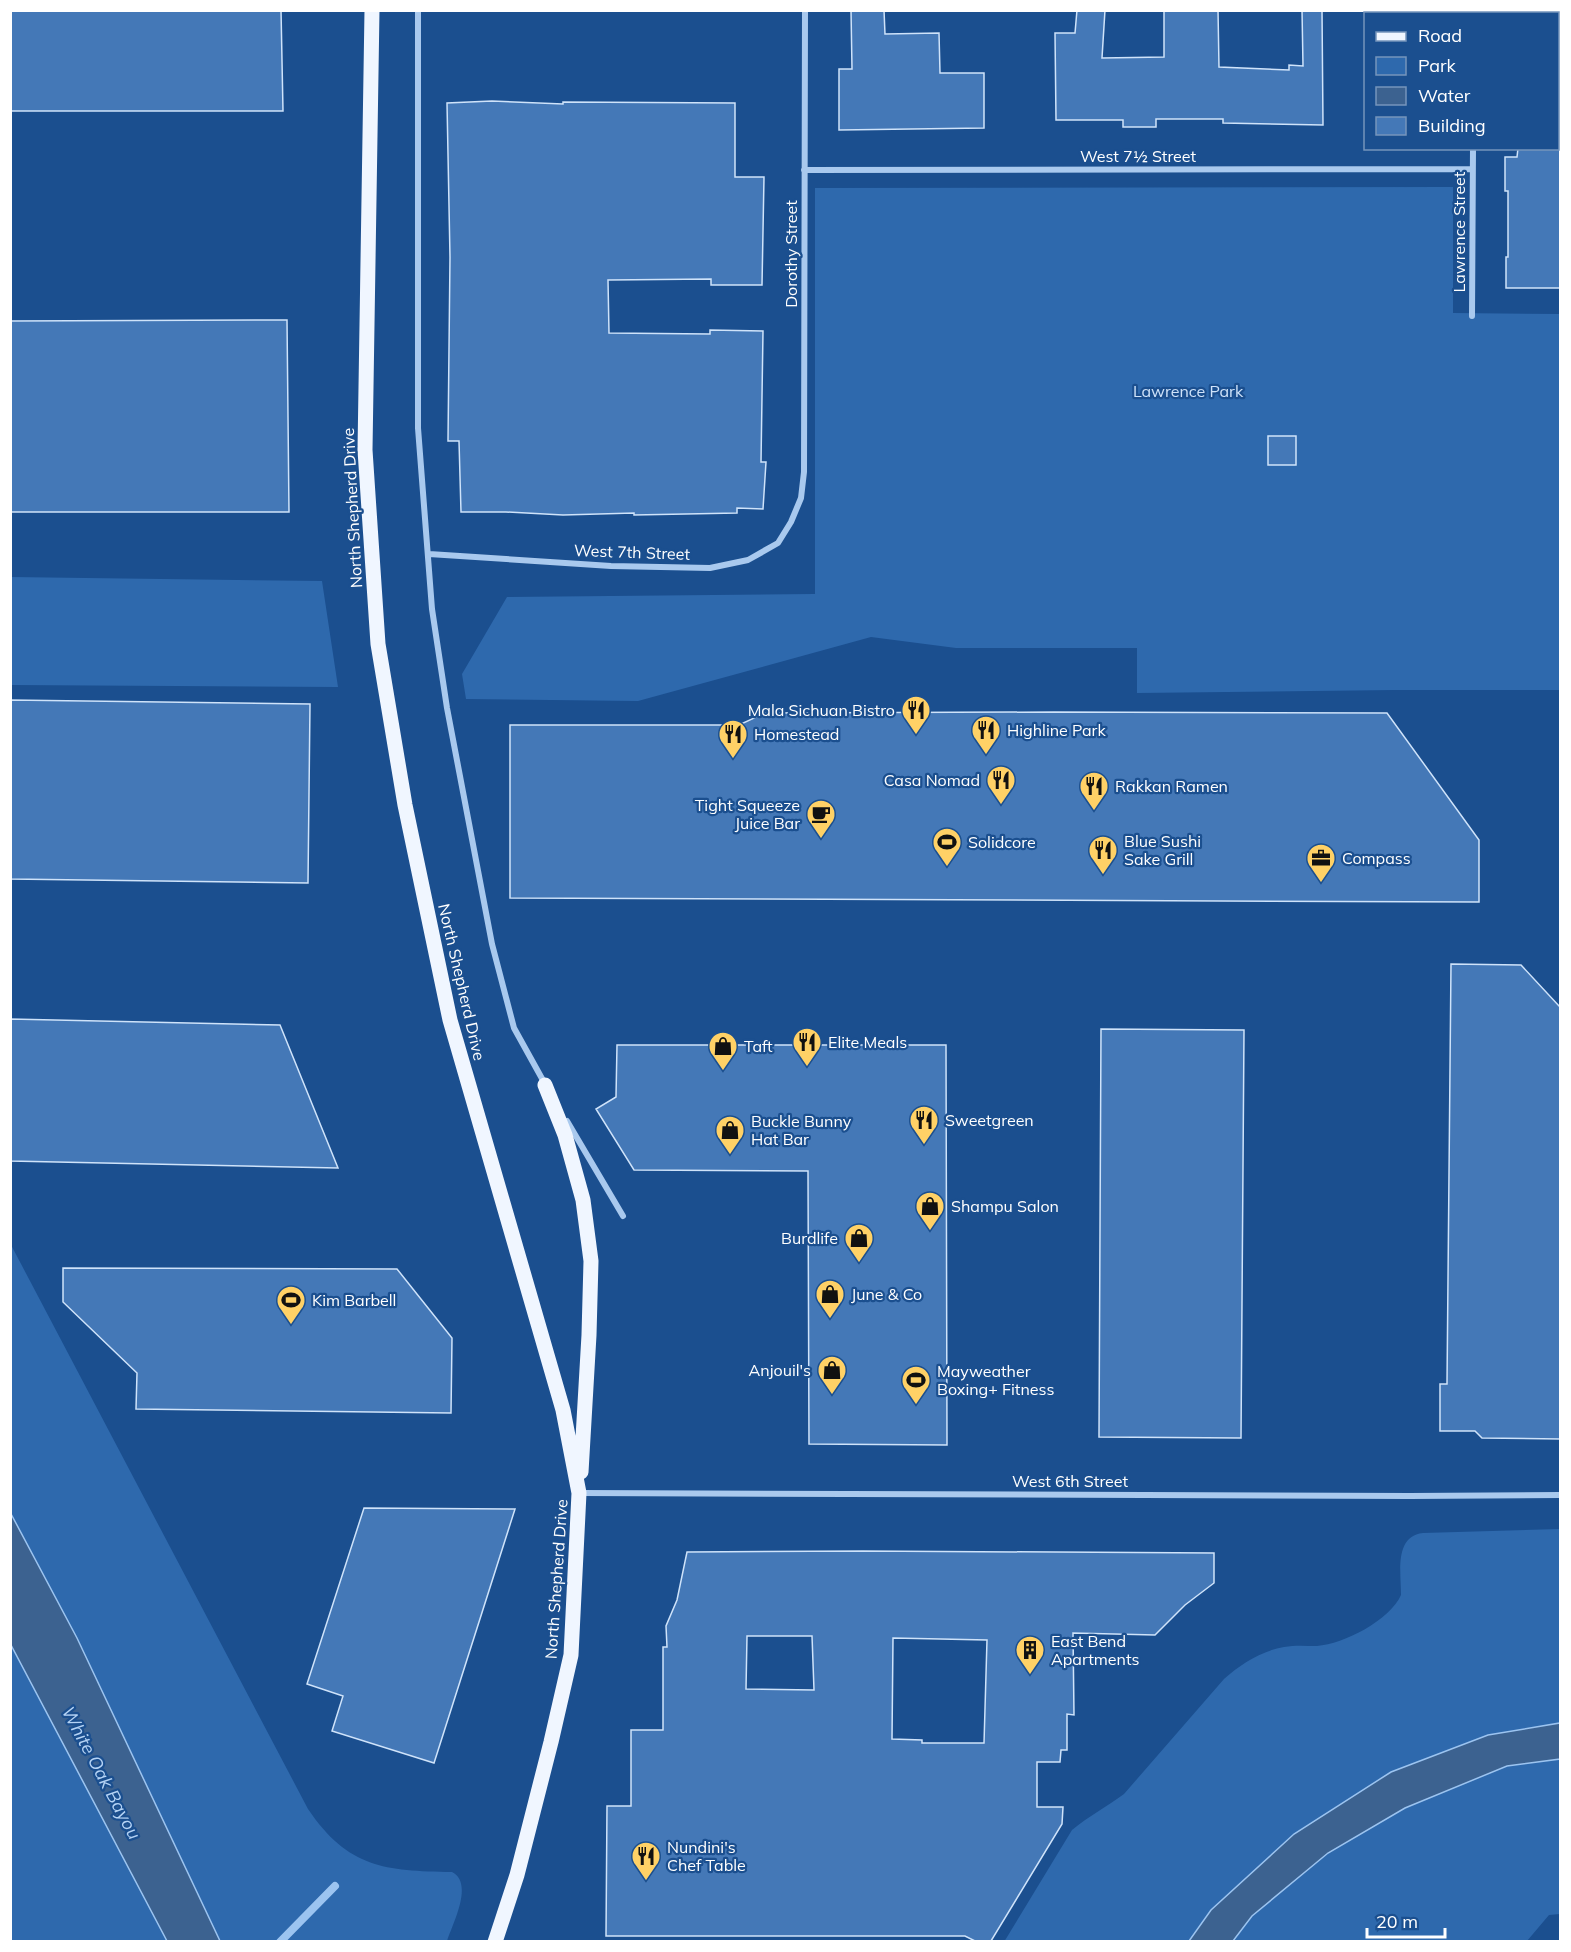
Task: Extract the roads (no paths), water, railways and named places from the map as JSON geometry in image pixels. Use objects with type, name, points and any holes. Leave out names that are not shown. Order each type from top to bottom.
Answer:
[{"type":"main road","name":"North Shepherd Drive","points":[[372,10],[365,450],[378,644],[405,806],[450,1020],[563,1410],[579,1493],[571,1655],[517,1875],[495,1941]]},
{"type":"main road","points":[[545,1084],[565,1134],[580,1189],[591,1261],[589,1335],[579,1493]]},
{"type":"street","points":[[418,10],[418,428],[432,609],[447,708],[492,944],[514,1028],[623,1216]]},
{"type":"street","name":"Dorothy Street","points":[[801,498],[804,472],[805,10]]},
{"type":"street","name":"Lawrence Street","points":[[1472,316],[1473,150]]},
{"type":"street","name":"West 7½ Street","points":[[804,170],[1472,169]]},
{"type":"street","name":"West 7th Street","points":[[429,554],[611,566],[710,568],[748,560],[778,543],[791,522],[801,498]]},
{"type":"street","name":"West 6th Street","points":[[579,1493],[1398,1496],[1560,1494]]},
{"type":"water","name":"White Oak Bayou","points":[[10,1512],[77,1638],[220,1941],[167,1941],[11,1645]]},
{"type":"water","points":[[1560,1723],[1560,1759],[1507,1766],[1405,1808],[1328,1853],[1252,1916],[1233,1941],[1189,1941],[1211,1910],[1294,1834],[1391,1772],[1488,1735]]},
{"type":"waterway","points":[[280,1942],[335,1886]]},
{"type":"place","name":"Mala Sichuan Bistro","points":[[916,736]]},
{"type":"place","name":"Highline Park","points":[[986,756]]},
{"type":"place","name":"Homestead","points":[[733,760]]},
{"type":"place","name":"Casa Nomad","points":[[1001,806]]},
{"type":"place","name":"Rakkan Ramen","points":[[1094,812]]},
{"type":"place","name":"Tight Squeeze Juice Bar","points":[[821,840]]},
{"type":"place","name":"Solidcore","points":[[947,868]]},
{"type":"place","name":"Blue Sushi Sake Grill","points":[[1103,876]]},
{"type":"place","name":"Compass","points":[[1321,884]]},
{"type":"place","name":"Elite Meals","points":[[807,1068]]},
{"type":"place","name":"Taft","points":[[723,1072]]},
{"type":"place","name":"Sweetgreen","points":[[924,1146]]},
{"type":"place","name":"Buckle Bunny Hat Bar","points":[[730,1156]]},
{"type":"place","name":"Shampu Salon","points":[[930,1232]]},
{"type":"place","name":"Burdlife","points":[[859,1264]]},
{"type":"place","name":"June & Co","points":[[830,1320]]},
{"type":"place","name":"Kim Barbell","points":[[291,1326]]},
{"type":"place","name":"Anjouil's","points":[[832,1396]]},
{"type":"place","name":"Mayweather Boxing+ Fitness","points":[[916,1406]]},
{"type":"place","name":"East Bend Apartments","points":[[1030,1676]]},
{"type":"place","name":"Nundini's Chef Table","points":[[646,1882]]},
{"type":"park label","name":"Lawrence Park","points":[[1188,391]]}]
